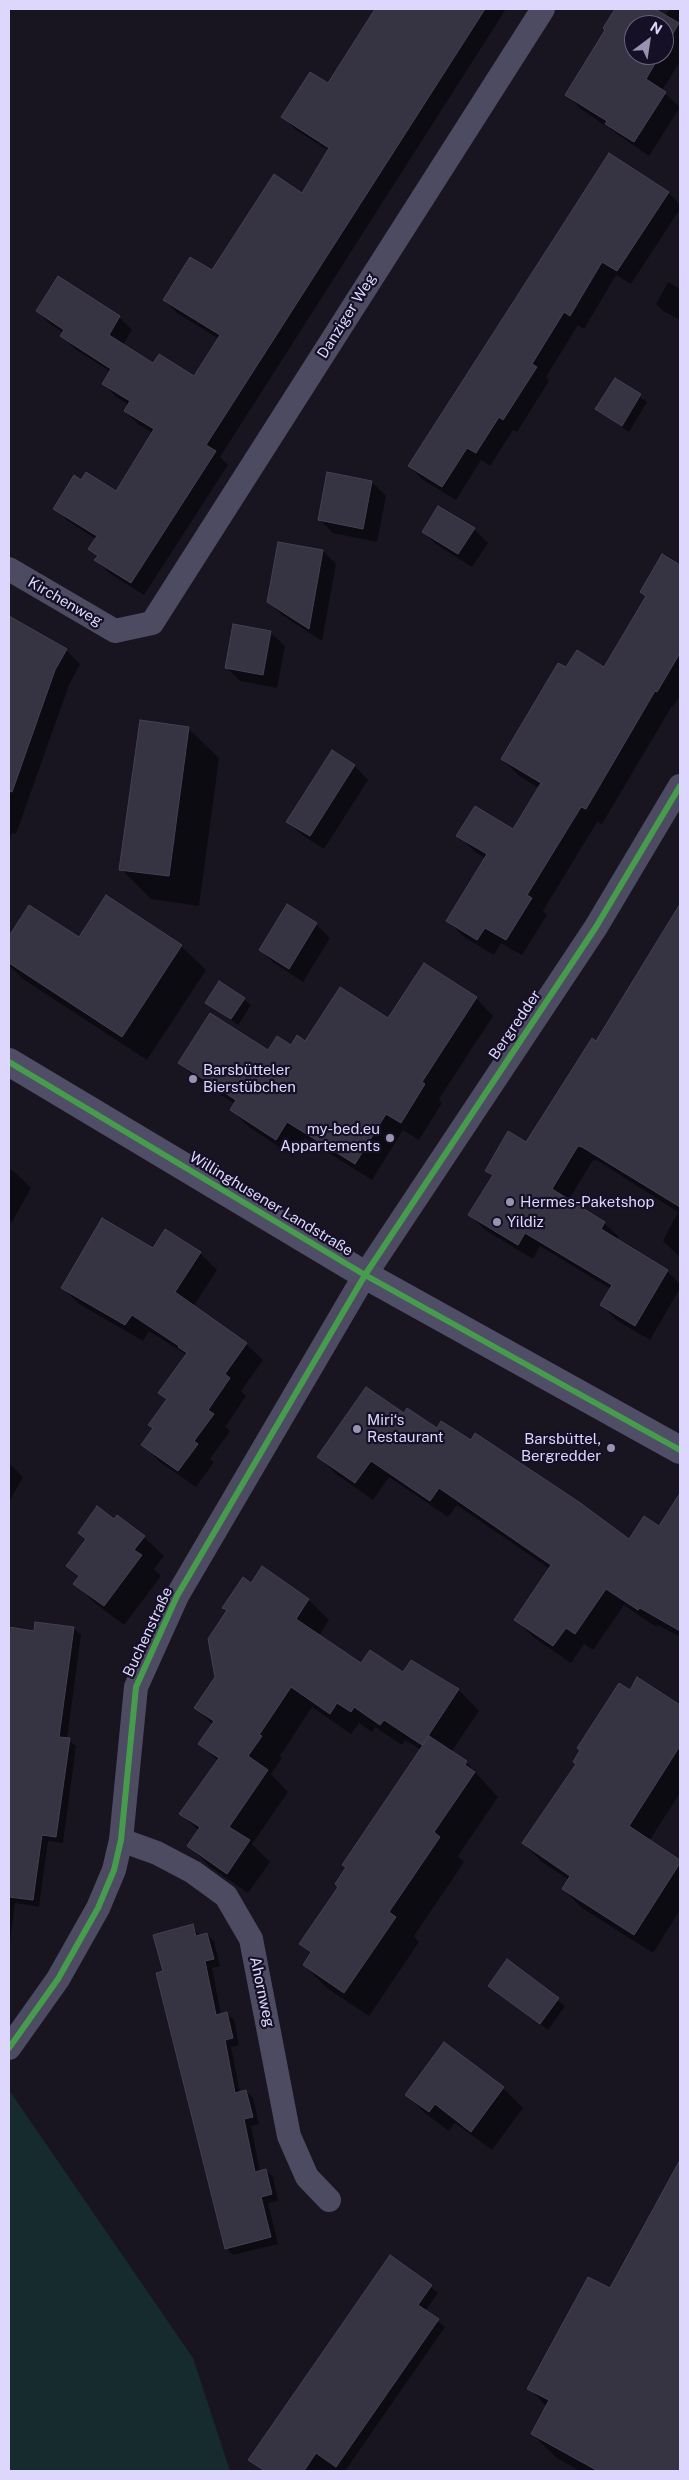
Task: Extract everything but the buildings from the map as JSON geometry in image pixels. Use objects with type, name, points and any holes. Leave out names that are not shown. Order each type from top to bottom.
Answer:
[{"type":"street","name":"Danziger Weg","points":[[152,623],[543,9]]},
{"type":"street","name":"Kirchenweg","points":[[9,569],[115,631],[152,623]]},
{"type":"street","name":"Bergredder","points":[[365,1275],[596,927],[680,786]]},
{"type":"street","name":"Willinghusener Landstraße","points":[[11,1067],[365,1275],[680,1450]]},
{"type":"street","name":"Buchenstraße","points":[[9,2048],[58,1978],[98,1908],[114,1870],[121,1840],[136,1687],[177,1596],[365,1275]]},
{"type":"street","name":"Ahornweg","points":[[121,1840],[157,1853],[193,1872],[226,1896],[250,1939],[289,2136],[307,2177],[329,2200]]},
{"type":"green space","points":[[9,2090],[193,2358],[230,2471],[9,2471]]},
{"type":"cycle path","points":[[9,2048],[58,1979],[98,1908],[114,1870],[121,1840],[136,1687],[177,1596],[365,1275],[596,927],[680,786]]},
{"type":"cycle path","points":[[9,1062],[365,1275],[680,1450]]},
{"type":"place","name":"Barsbütteler Bierstübchen","points":[[193,1079]]},
{"type":"place","name":"my-bed.eu Appartements","points":[[390,1138]]},
{"type":"place","name":"Hermes-Paketshop","points":[[510,1202]]},
{"type":"place","name":"Yildiz","points":[[497,1222]]},
{"type":"place","name":"Miri‘s Restaurant","points":[[357,1429]]},
{"type":"place","name":"Barsbüttel, Bergredder","points":[[611,1448]]}]
